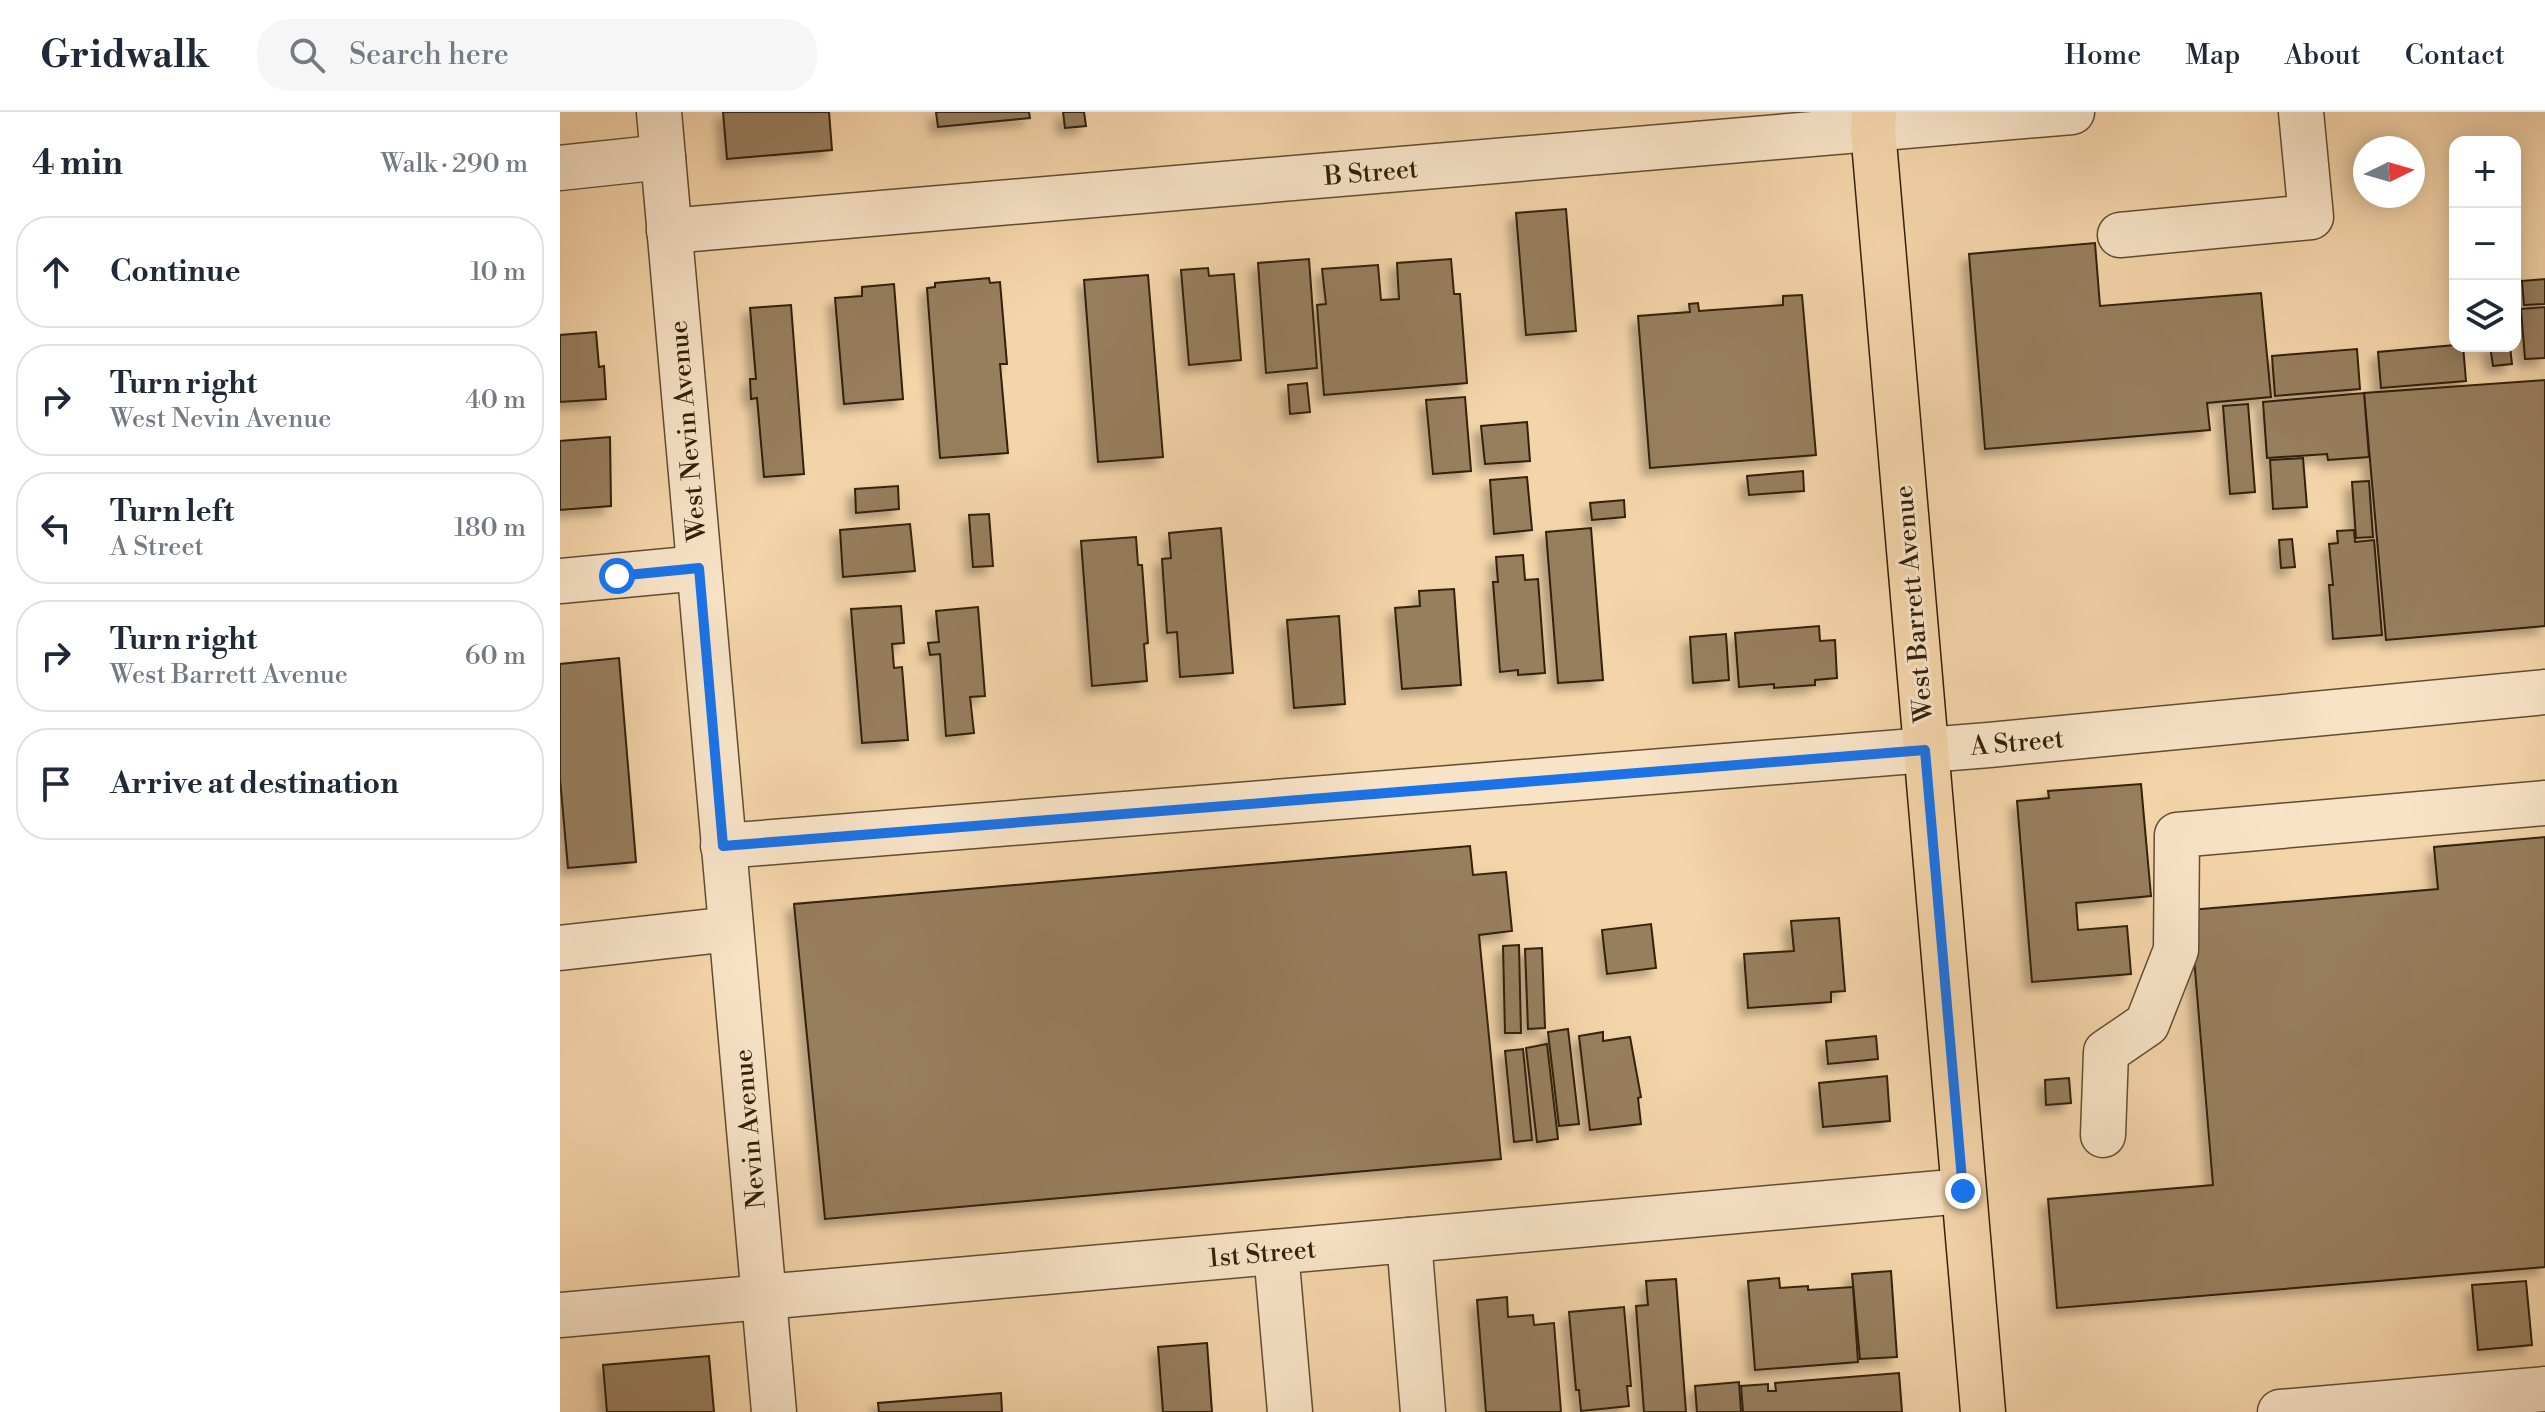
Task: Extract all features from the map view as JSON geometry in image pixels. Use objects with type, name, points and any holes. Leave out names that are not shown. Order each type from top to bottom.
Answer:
[{"type":"main road","name":"West Barrett Avenue","points":[[1873,121],[1983,1412]]},
{"type":"street","name":"West Nevin Avenue","points":[[659,112],[723,846]]},
{"type":"street","name":"B Street","points":[[669,231],[1873,121],[2072,112]]},
{"type":"street","points":[[2120,235],[2311,217],[2301,112]]},
{"type":"street","points":[[560,168],[663,157]]},
{"type":"street","points":[[560,581],[699,568]]},
{"type":"street","name":"A Street","points":[[723,846],[1925,750],[2545,692]]},
{"type":"street","points":[[2103,1135],[2106,1052],[2147,1024],[2176,950],[2177,835],[2545,803]]},
{"type":"street","name":"Nevin Avenue","points":[[723,846],[774,1412]]},
{"type":"street","points":[[560,948],[731,929]]},
{"type":"street","name":"1st Street","points":[[560,1315],[1963,1191]]},
{"type":"street","points":[[1409,1240],[1423,1412]]},
{"type":"street","points":[[1276,1252],[1290,1412]]},
{"type":"street","points":[[2280,1412],[2545,1389]]},
{"type":"building","points":[[723,112],[829,112],[832,150],[727,159]]},
{"type":"building","points":[[936,112],[1029,112],[1030,118],[938,127]]},
{"type":"building","points":[[1063,112],[1084,112],[1086,126],[1065,128]]},
{"type":"building","points":[[1566,209],[1576,331],[1526,335],[1516,213]]},
{"type":"building","points":[[2095,243],[2100,306],[2261,293],[2271,397],[2207,403],[2210,430],[1985,449],[1969,254]]},
{"type":"building","points":[[1309,259],[1317,368],[1266,373],[1258,263]]},
{"type":"building","points":[[1451,259],[1454,294],[1460,294],[1467,383],[1324,395],[1317,305],[1326,304],[1322,269],[1378,265],[1381,300],[1399,299],[1397,263]]},
{"type":"building","points":[[1208,268],[1209,276],[1234,274],[1241,360],[1189,365],[1181,270]]},
{"type":"building","points":[[1148,275],[1163,457],[1098,462],[1084,280]]},
{"type":"building","points":[[989,278],[990,283],[1000,282],[1007,364],[1000,364],[1008,453],[940,458],[927,288],[935,287],[935,283]]},
{"type":"building","points":[[2545,279],[2545,304],[2524,305],[2522,281]]},
{"type":"building","points":[[894,284],[903,399],[844,404],[835,298],[862,296],[862,287]]},
{"type":"building","points":[[1802,295],[1816,455],[1650,468],[1638,316],[1690,312],[1689,304],[1698,303],[1699,311],[1783,305],[1783,296]]},
{"type":"building","points":[[791,305],[804,474],[764,477],[757,398],[751,399],[750,379],[756,379],[750,308]]},
{"type":"building","points":[[2545,307],[2545,358],[2525,359],[2521,309]]},
{"type":"building","points":[[596,332],[599,367],[604,366],[606,399],[560,402],[560,335]]},
{"type":"building","points":[[2449,346],[2449,352],[2464,352],[2466,381],[2381,388],[2378,352]]},
{"type":"building","points":[[2357,349],[2360,389],[2275,396],[2272,356]]},
{"type":"building","points":[[2491,352],[2511,352],[2512,364],[2493,366]]},
{"type":"building","points":[[2545,380],[2545,626],[2386,640],[2364,393]]},
{"type":"building","points":[[1307,383],[1310,412],[1290,414],[1288,385]]},
{"type":"building","points":[[2364,393],[2369,457],[2328,460],[2327,454],[2267,458],[2263,402]]},
{"type":"building","points":[[1465,397],[1471,471],[1433,474],[1426,400]]},
{"type":"building","points":[[2248,404],[2255,492],[2230,494],[2223,406]]},
{"type":"building","points":[[1527,422],[1530,461],[1485,464],[1481,426]]},
{"type":"building","points":[[610,437],[611,506],[560,510],[560,441]]},
{"type":"building","points":[[2303,458],[2307,507],[2273,509],[2270,460]]},
{"type":"building","points":[[1803,471],[1804,491],[1749,495],[1747,476]]},
{"type":"building","points":[[1527,477],[1532,530],[1494,534],[1490,480]]},
{"type":"building","points":[[2369,481],[2373,537],[2356,538],[2352,482]]},
{"type":"building","points":[[898,486],[899,509],[856,513],[855,489]]},
{"type":"building","points":[[1624,500],[1625,517],[1592,520],[1590,503]]},
{"type":"building","points":[[989,514],[993,566],[973,567],[969,515]]},
{"type":"building","points":[[910,524],[915,571],[843,577],[840,530]]},
{"type":"building","points":[[1221,528],[1233,673],[1180,677],[1177,632],[1167,633],[1162,559],[1171,558],[1169,533]]},
{"type":"building","points":[[1591,528],[1603,680],[1558,683],[1546,532]]},
{"type":"building","points":[[2354,530],[2355,542],[2374,540],[2382,635],[2333,639],[2329,544],[2338,543],[2337,531]]},
{"type":"building","points":[[1136,537],[1138,565],[1142,565],[1148,643],[1144,644],[1147,681],[1092,686],[1081,541]]},
{"type":"building","points":[[2292,539],[2295,567],[2281,568],[2279,540]]},
{"type":"building","points":[[1523,555],[1525,580],[1538,579],[1545,673],[1518,675],[1518,670],[1500,672],[1493,582],[1498,582],[1496,557]]},
{"type":"building","points":[[1454,589],[1461,685],[1402,689],[1395,608],[1420,606],[1419,591]]},
{"type":"building","points":[[901,606],[904,643],[892,644],[894,668],[902,667],[908,740],[862,743],[851,609]]},
{"type":"building","points":[[978,607],[985,696],[970,697],[974,733],[946,736],[940,654],[930,655],[928,643],[939,642],[936,611]]},
{"type":"building","points":[[1339,616],[1345,704],[1294,708],[1287,620]]},
{"type":"building","points":[[1819,626],[1820,641],[1835,640],[1837,678],[1815,680],[1815,685],[1739,687],[1735,633]]},
{"type":"building","points":[[1726,634],[1729,680],[1693,683],[1690,637]]},
{"type":"building","points":[[619,658],[636,862],[568,868],[560,779],[560,664]]},
{"type":"building","points":[[2141,784],[2151,896],[2076,903],[2078,930],[2127,926],[2131,974],[2032,982],[2017,801],[2049,798],[2048,791]]},
{"type":"building","points":[[2545,837],[2545,1267],[2057,1308],[2048,1199],[2213,1185],[2190,910],[2438,889],[2434,847]]},
{"type":"building","points":[[1470,846],[1473,875],[1506,872],[1512,931],[1479,935],[1501,1159],[825,1219],[794,904]]},
{"type":"building","points":[[1839,918],[1845,991],[1831,992],[1831,1002],[1748,1008],[1744,954],[1794,951],[1791,921]]},
{"type":"building","points":[[1651,924],[1656,968],[1607,974],[1602,930]]},
{"type":"building","points":[[1519,945],[1521,1033],[1505,1033],[1503,946]]},
{"type":"building","points":[[1542,948],[1545,1028],[1528,1029],[1525,949]]},
{"type":"building","points":[[1568,1029],[1579,1124],[1559,1126],[1548,1032]]},
{"type":"building","points":[[1603,1032],[1603,1041],[1630,1037],[1641,1097],[1638,1098],[1641,1124],[1590,1130],[1579,1036]]},
{"type":"building","points":[[1876,1036],[1878,1059],[1828,1064],[1826,1041]]},
{"type":"building","points":[[1547,1044],[1558,1139],[1537,1142],[1526,1048]]},
{"type":"building","points":[[1523,1049],[1532,1140],[1514,1142],[1505,1051]]},
{"type":"building","points":[[1887,1076],[1890,1121],[1823,1127],[1819,1083]]},
{"type":"building","points":[[2069,1078],[2071,1103],[2046,1105],[2045,1080]]},
{"type":"building","points":[[1891,1271],[1897,1357],[1860,1359],[1852,1274]]},
{"type":"building","points":[[1779,1278],[1780,1288],[1853,1287],[1858,1362],[1755,1370],[1748,1281]]},
{"type":"building","points":[[1676,1279],[1686,1412],[1644,1412],[1636,1306],[1648,1305],[1646,1281]]},
{"type":"building","points":[[2526,1281],[2532,1345],[2478,1350],[2472,1285]]},
{"type":"building","points":[[1507,1297],[1508,1317],[1533,1315],[1534,1325],[1554,1323],[1561,1412],[1486,1412],[1477,1300]]},
{"type":"building","points":[[1624,1307],[1631,1386],[1627,1386],[1629,1406],[1581,1411],[1579,1390],[1576,1390],[1569,1312]]},
{"type":"building","points":[[1207,1343],[1212,1412],[1163,1412],[1158,1347]]},
{"type":"building","points":[[709,1356],[714,1412],[607,1412],[603,1365]]},
{"type":"building","points":[[1899,1373],[1902,1412],[1743,1412],[1741,1386],[1768,1384],[1768,1391],[1776,1391],[1775,1383]]},
{"type":"building","points":[[1739,1382],[1741,1412],[1697,1412],[1695,1386]]},
{"type":"building","points":[[1001,1393],[1002,1412],[879,1412],[878,1403]]},
{"type":"route","points":[[617,576],[699,568],[723,846],[1925,750],[1963,1191]]}]
